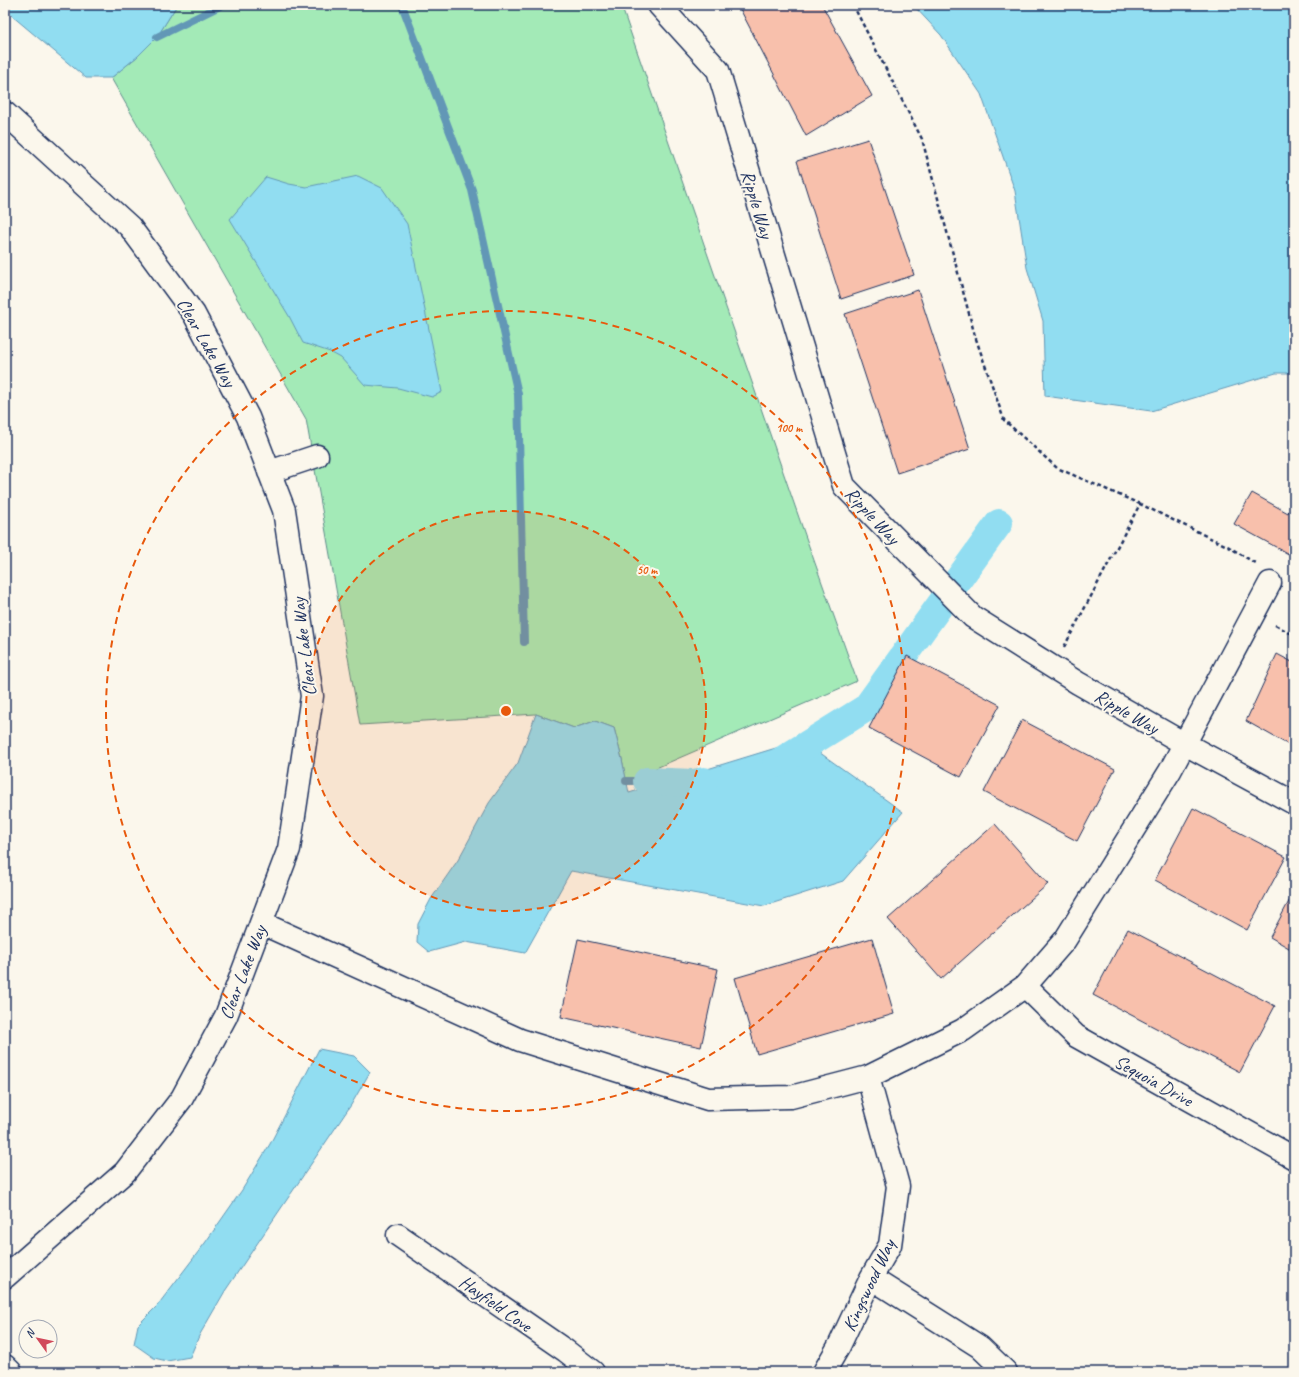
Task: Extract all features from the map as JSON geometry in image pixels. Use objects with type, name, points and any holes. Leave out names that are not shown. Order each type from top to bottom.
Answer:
[{"type":"street","name":"Ripple Way","points":[[660,5],[718,70],[844,486],[973,617],[1078,683],[1185,744],[1294,803]]},
{"type":"street","name":"Clear Lake Way","points":[[5,1277],[125,1172],[182,1098],[226,1016],[289,850],[312,696],[284,510],[248,418],[194,314],[130,227],[8,120]]},
{"type":"street","points":[[269,472],[317,456]]},
{"type":"street","points":[[261,923],[520,1040],[708,1099],[792,1097],[868,1077],[963,1030],[1025,986],[1065,940],[1170,771],[1270,583]]},
{"type":"street","name":"Sequoia Drive","points":[[1025,986],[1076,1036],[1294,1158]]},
{"type":"street","name":"Kingswood Way","points":[[824,1372],[839,1346],[890,1245],[898,1186],[868,1077]]},
{"type":"street","name":"Hayfield Cove","points":[[398,1235],[566,1351],[593,1372]]},
{"type":"street","points":[[872,1278],[980,1347],[1006,1372]]},
{"type":"street","points":[[5,1366],[11,1372]]},
{"type":"path","points":[[853,5],[922,139],[975,336],[1004,420],[1057,468],[1140,504],[1229,547],[1256,564]]},
{"type":"path","points":[[1062,651],[1140,504]]},
{"type":"green space","points":[[177,5],[621,5],[857,681],[626,781],[614,728],[595,721],[574,728],[536,714],[360,725],[306,419],[111,78],[138,56],[157,37]]},
{"type":"water","points":[[5,5],[177,5],[157,37],[138,56],[111,78],[86,78],[5,10]]},
{"type":"water","points":[[913,5],[1294,5],[1294,373],[1276,373],[1151,411],[1045,396],[1043,321],[1027,268],[1015,191],[981,94],[941,35]]},
{"type":"water","points":[[358,176],[382,188],[407,224],[442,392],[432,397],[398,388],[365,385],[341,358],[330,352],[303,343],[289,316],[230,219],[266,177],[289,184],[306,187]]},
{"type":"water","points":[[536,714],[574,728],[595,721],[614,728],[629,793],[802,740],[903,812],[843,881],[764,906],[571,871],[525,953],[466,942],[429,952],[417,942],[418,924],[431,899],[458,860],[489,803],[518,763]]},
{"type":"water","points":[[319,1049],[354,1056],[370,1072],[351,1105],[225,1291],[199,1336],[190,1357],[167,1361],[154,1358],[134,1344],[138,1325],[157,1306],[205,1243],[242,1190],[270,1144]]},
{"type":"building","points":[[738,5],[822,5],[872,96],[806,136]]},
{"type":"building","points":[[868,139],[914,275],[841,299],[797,161]]},
{"type":"building","points":[[918,290],[970,449],[897,473],[845,314]]},
{"type":"building","points":[[1252,493],[1288,513],[1294,501],[1294,557],[1234,524]]},
{"type":"building","points":[[1277,654],[1294,663],[1294,748],[1246,721]]},
{"type":"building","points":[[907,656],[1000,705],[961,777],[869,728]]},
{"type":"building","points":[[1022,720],[1115,769],[1077,841],[984,792]]},
{"type":"building","points":[[1193,808],[1286,857],[1247,930],[1155,880]]},
{"type":"building","points":[[995,824],[1048,884],[941,979],[888,919]]},
{"type":"building","points":[[1294,892],[1294,951],[1270,937]]},
{"type":"building","points":[[1128,929],[1275,1006],[1240,1072],[1093,995]]},
{"type":"building","points":[[872,938],[894,1014],[757,1054],[735,978]]},
{"type":"building","points":[[578,939],[718,969],[701,1047],[561,1017]]},
{"type":"waterway","points":[[157,37],[222,5]]},
{"type":"waterway","points":[[402,5],[472,190],[518,394],[524,642]]},
{"type":"waterway","points":[[776,764],[866,708],[999,523]]},
{"type":"waterway","points":[[626,781],[647,781]]},
{"type":"waterway","points":[[647,781],[693,783],[704,781]]}]
